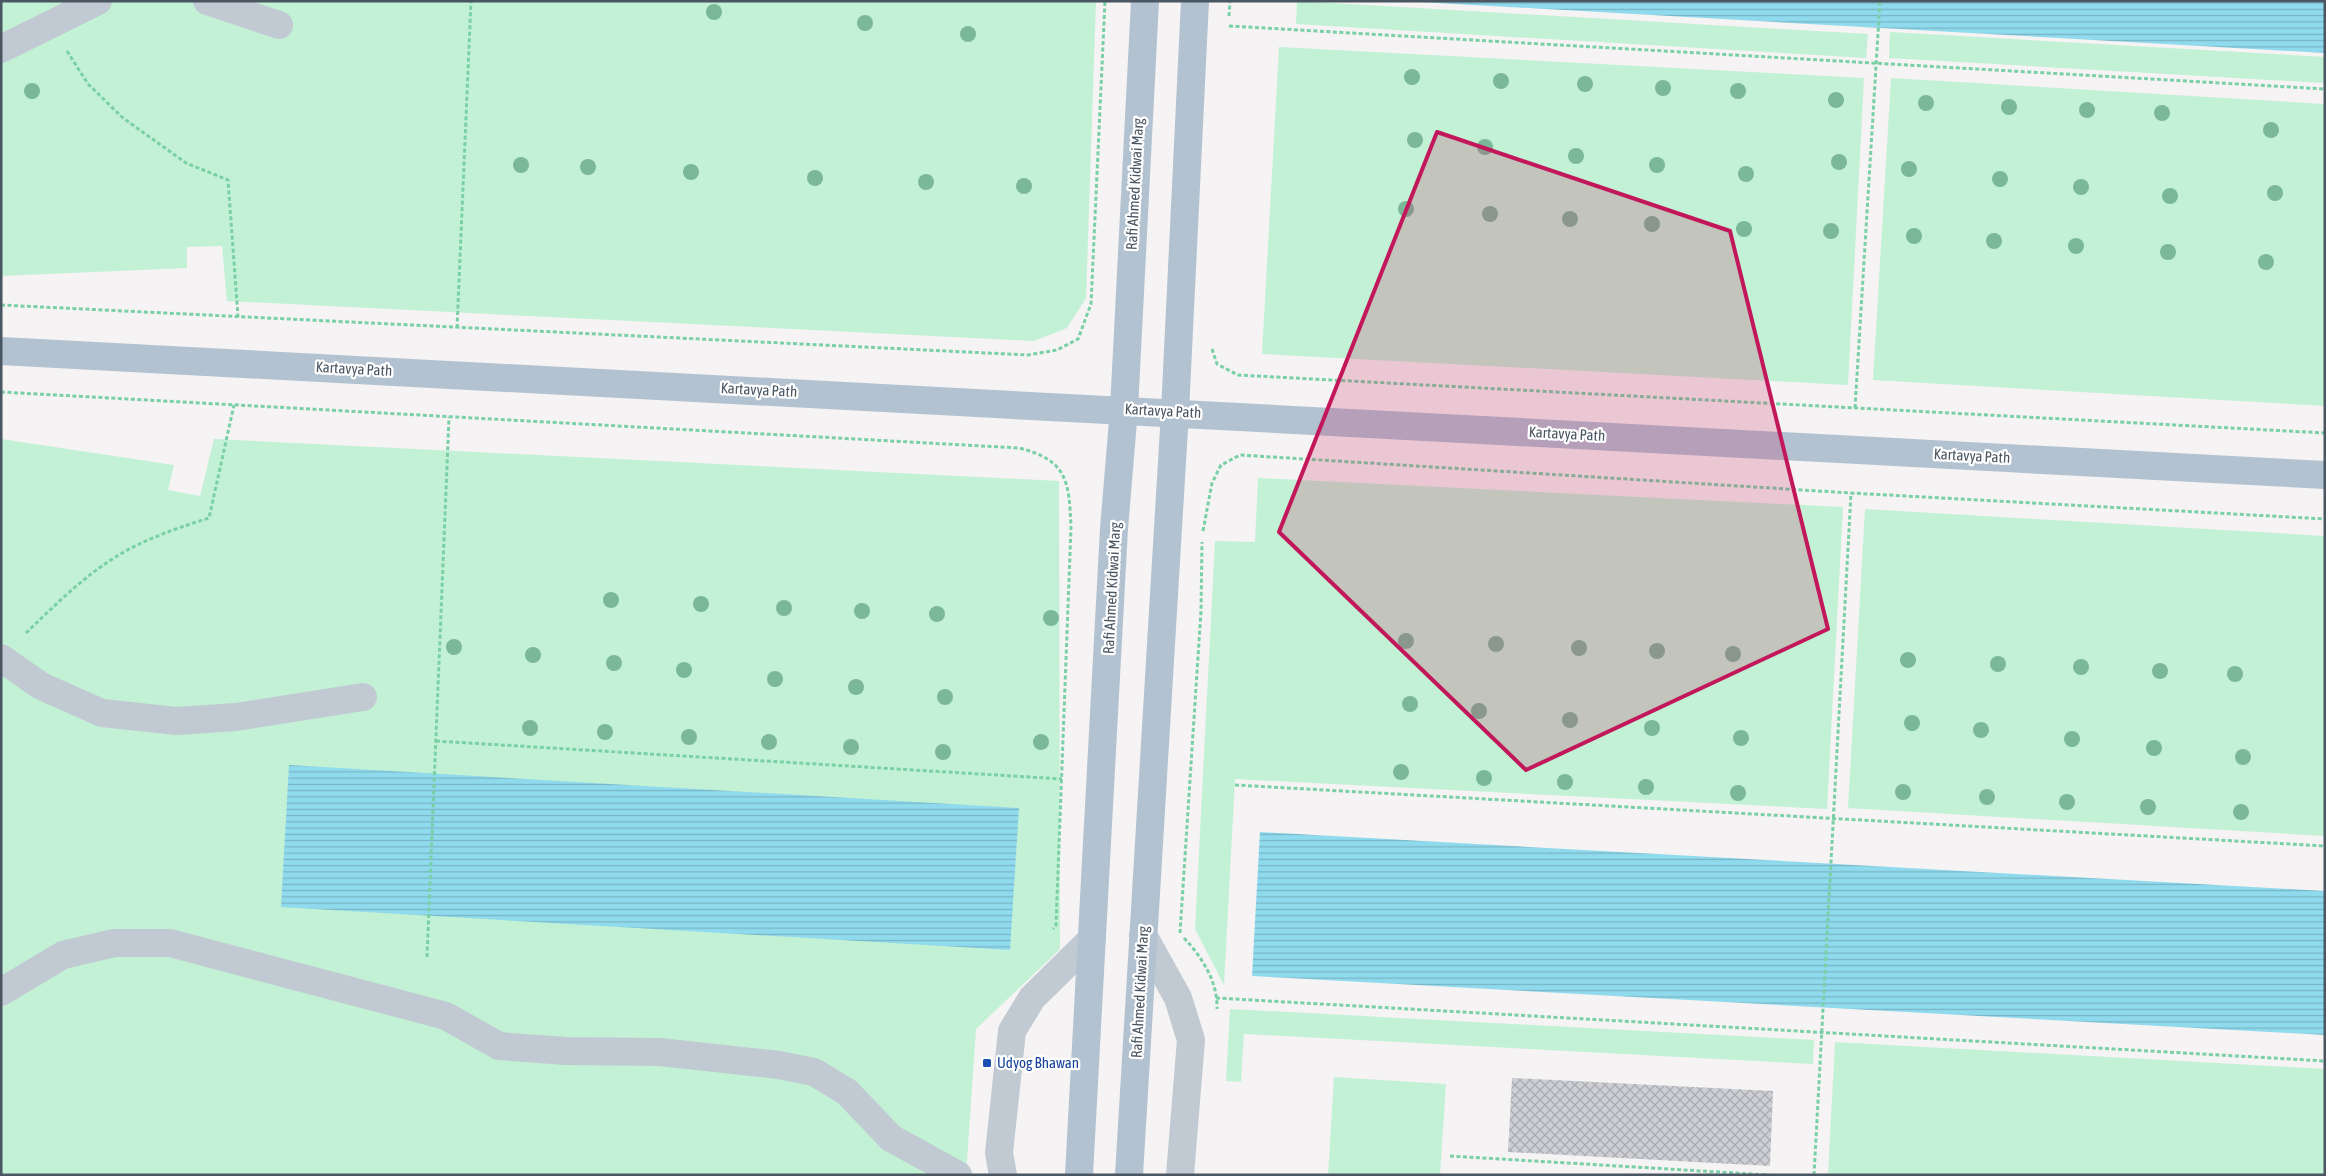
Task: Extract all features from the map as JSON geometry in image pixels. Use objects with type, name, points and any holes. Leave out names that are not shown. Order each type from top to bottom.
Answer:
[{"type":"main road","name":"Rafi Ahmed Kidwai Marg","points":[[1079,1175],[1114,529],[1124,409],[1145,1]]},
{"type":"main road","name":"Rafi Ahmed Kidwai Marg","points":[[1129,1175],[1175,412],[1195,1]]},
{"type":"main road","name":"Kartavya Path","points":[[1,351],[1124,409],[2325,475]]},
{"type":"lane","points":[[1,49],[98,1]]},
{"type":"lane","points":[[207,1],[279,25]]},
{"type":"lane","points":[[1,658],[41,686],[102,713],[177,721],[236,717],[362,698]]},
{"type":"lane","points":[[1143,935],[1178,998],[1191,1040],[1180,1175]]},
{"type":"lane","points":[[1003,1175],[999,1153],[1012,1030],[1032,998],[1092,939]]},
{"type":"lane","points":[[1,992],[63,955],[114,943],[170,943],[446,1016],[499,1046],[565,1051],[660,1052],[779,1065],[814,1072],[847,1092],[890,1138],[958,1175]]},
{"type":"path","points":[[457,328],[472,1]]},
{"type":"path","points":[[1,305],[1028,355],[1056,350],[1078,339],[1091,304],[1105,1]]},
{"type":"path","points":[[1228,36],[1230,1]]},
{"type":"path","points":[[1854,408],[1880,1]]},
{"type":"path","points":[[1229,26],[2325,89]]},
{"type":"path","points":[[65,48],[88,84],[123,118],[186,163],[228,180],[238,317]]},
{"type":"path","points":[[1212,342],[1212,350],[1217,364],[1238,375],[2325,433]]},
{"type":"path","points":[[1,392],[1018,448],[1041,453],[1061,472],[1070,491],[1069,607],[1056,925],[1047,936]]},
{"type":"path","points":[[26,633],[66,594],[117,556],[168,531],[209,518],[234,405]]},
{"type":"path","points":[[426,958],[449,417]]},
{"type":"path","points":[[1217,1012],[1216,998],[1204,962],[1180,934],[1201,611],[1202,533],[1212,484],[1221,465],[1240,455],[1851,493],[2325,519]]},
{"type":"path","points":[[1814,1175],[1851,493]]},
{"type":"path","points":[[436,740],[1062,779]]},
{"type":"path","points":[[1235,785],[2325,846]]},
{"type":"path","points":[[1216,998],[2325,1061]]},
{"type":"path","points":[[1450,1156],[1769,1175]]},
{"type":"highlighted area","points":[[1437,132],[1730,231],[1828,629],[1526,770],[1279,532]]},
{"type":"green space","points":[[1,1],[1096,1],[1086,298],[1067,328],[1034,341],[227,301],[222,246],[187,247],[187,268],[1,276]]},
{"type":"green space","points":[[1297,1],[1868,34],[1866,58],[1296,24]]},
{"type":"green space","points":[[1890,32],[2325,57],[2325,83],[1889,58]]},
{"type":"green space","points":[[1279,47],[1864,78],[1848,385],[1262,354]]},
{"type":"green space","points":[[1891,78],[2325,104],[2325,406],[1873,380]]},
{"type":"green space","points":[[1,439],[174,465],[168,490],[200,496],[214,439],[1059,481],[1060,949],[976,1029],[966,1175],[1,1175]]},
{"type":"green space","points":[[1258,478],[1843,507],[1827,809],[1235,779],[1224,985],[1195,929],[1215,541],[1255,542]]},
{"type":"green space","points":[[1865,509],[2325,536],[2325,836],[1848,808]]},
{"type":"green space","points":[[1230,1009],[1814,1040],[1813,1064],[1244,1034],[1241,1082],[1226,1081]]},
{"type":"green space","points":[[1835,1042],[2325,1069],[2325,1175],[1828,1175]]},
{"type":"green space","points":[[1334,1077],[1446,1084],[1440,1175],[1328,1175]]},
{"type":"water","points":[[1403,1],[2325,1],[2325,53]]},
{"type":"water","points":[[289,765],[1019,808],[1010,950],[281,907]]},
{"type":"water","points":[[1260,832],[2325,891],[2325,1035],[1252,976]]},
{"type":"building","points":[[1512,1078],[1773,1091],[1770,1166],[1508,1152]]},
{"type":"place","name":"Udyog Bhawan","points":[[987,1063]]}]
